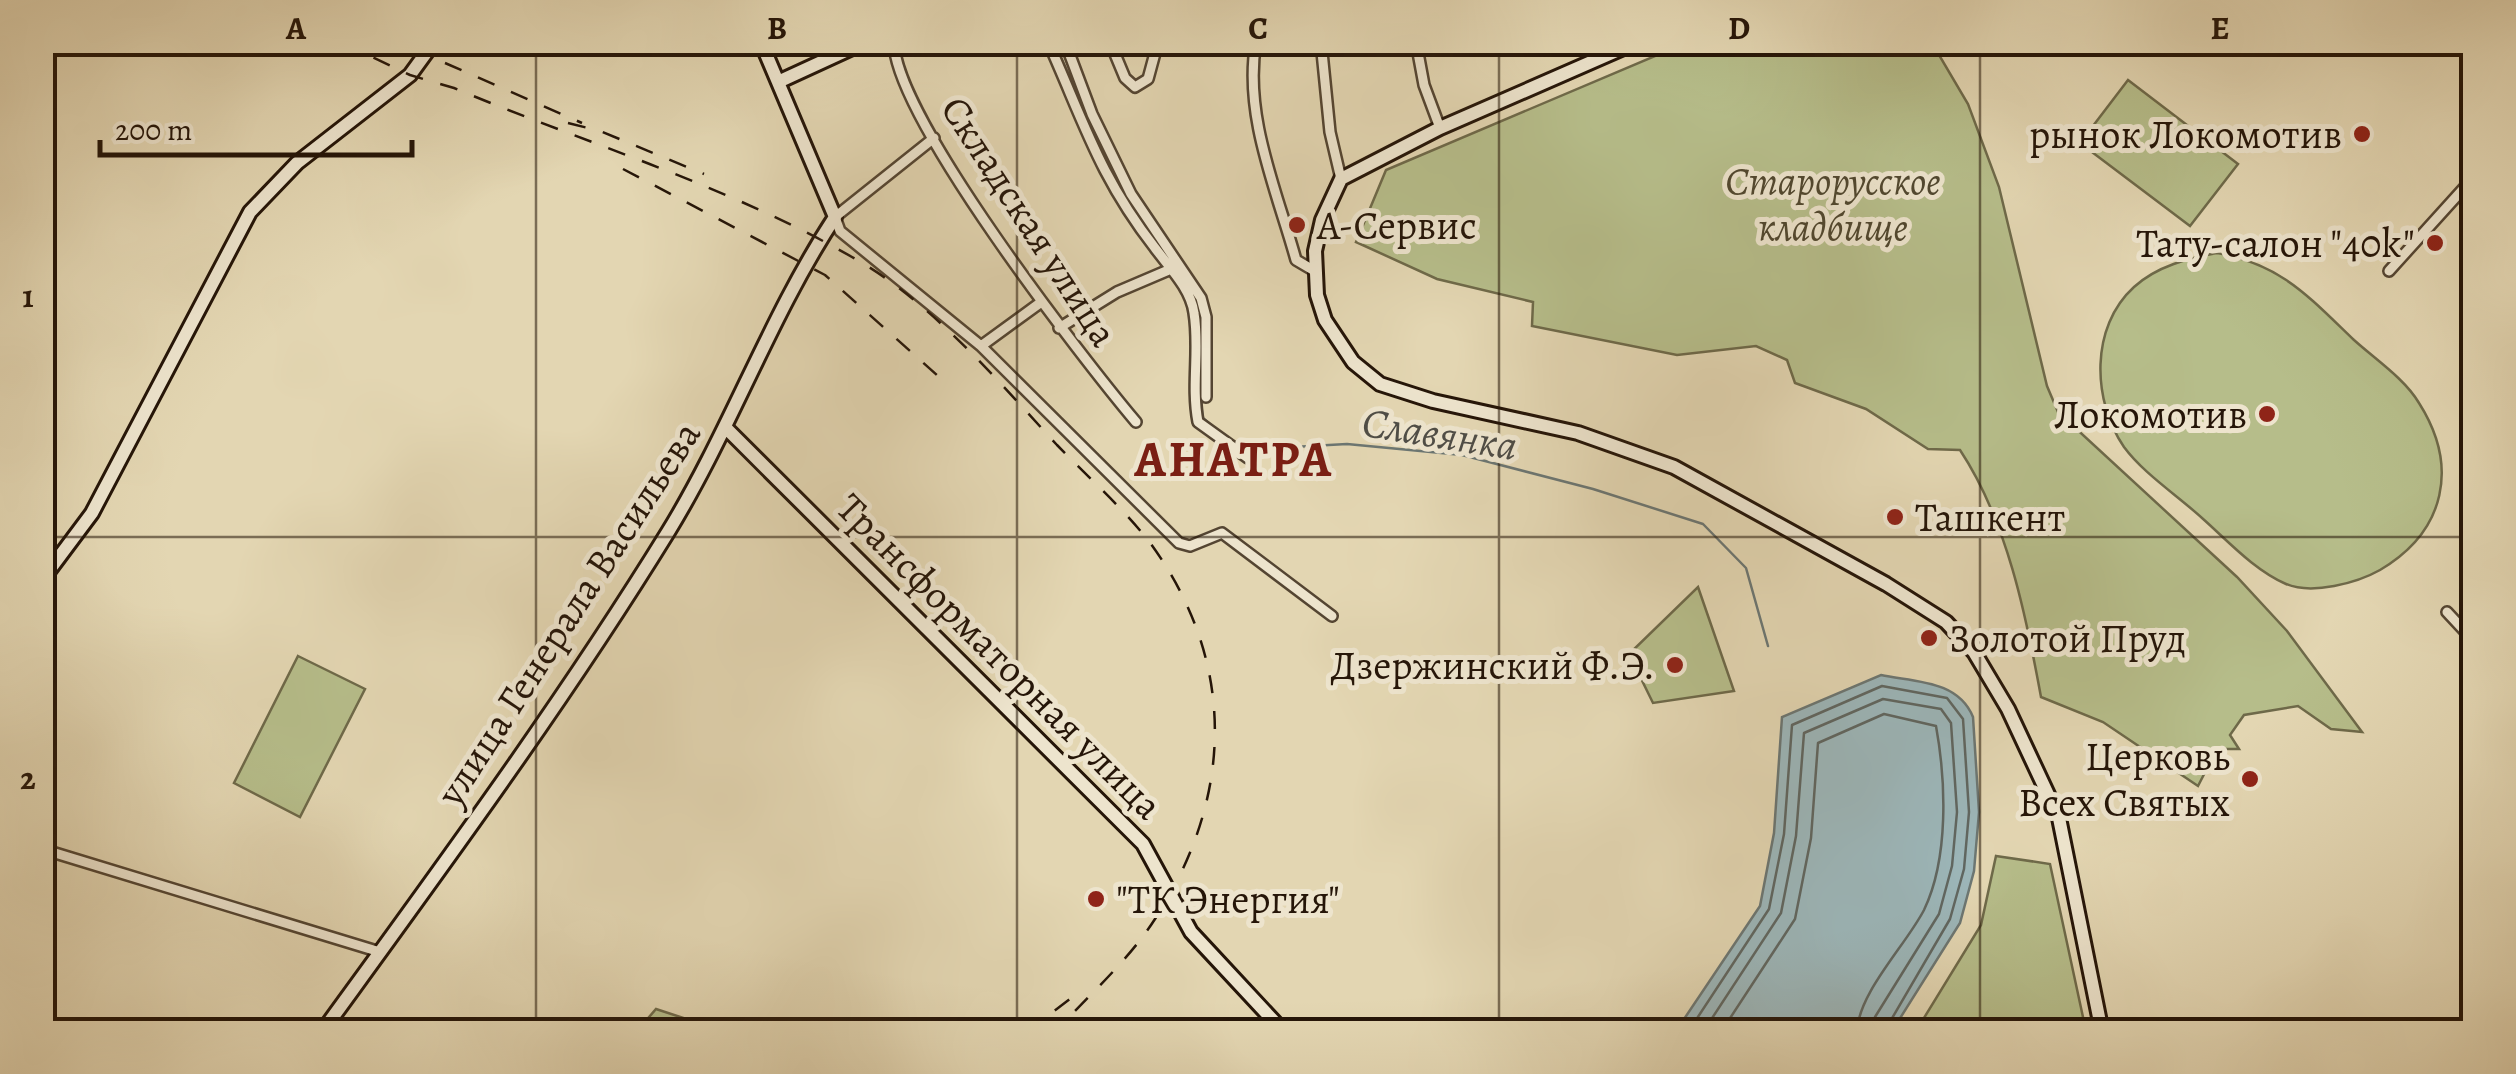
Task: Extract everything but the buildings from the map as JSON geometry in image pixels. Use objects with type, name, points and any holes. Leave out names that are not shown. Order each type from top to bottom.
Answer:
[{"type":"main road","points":[[42,580],[92,512],[250,212],[297,164],[410,75],[434,42]]},
{"type":"main road","points":[[760,42],[835,217]]},
{"type":"main road","points":[[778,82],[865,42]]},
{"type":"main road","points":[[1637,42],[1440,128],[1341,179],[1322,220],[1313,270],[1326,320],[1353,362],[1380,384],[1433,401],[1578,432],[1674,466],[1895,589],[1946,622],[1974,652],[2008,710],[2059,818],[2102,1032]]},
{"type":"main road","name":"улица Генерала Васильева","points":[[322,1032],[574,678],[668,531],[727,429],[808,263],[835,217]]},
{"type":"main road","name":"Трансформаторная улица","points":[[727,429],[1143,844],[1202,948],[1284,1032]]},
{"type":"street","name":"Складская улица","points":[[894,42],[895,61],[934,138],[1040,303],[1136,422]]},
{"type":"street","points":[[1048,42],[1090,149],[1113,190],[1172,269],[1194,313],[1193,397],[1198,422],[1248,458]]},
{"type":"street","points":[[1065,42],[1092,114],[1132,194],[1201,298],[1206,317],[1206,397]]},
{"type":"street","points":[[1110,42],[1124,78],[1135,87],[1148,79],[1158,42]]},
{"type":"street","points":[[1256,42],[1252,67],[1266,167],[1296,260],[1313,270]]},
{"type":"street","points":[[1320,42],[1330,132],[1341,179]]},
{"type":"street","points":[[1416,42],[1424,85],[1440,128]]},
{"type":"street","name":"улица Генерала Васильева","points":[[835,217],[934,138]]},
{"type":"street","points":[[2389,271],[2474,177]]},
{"type":"street","points":[[835,217],[840,230],[981,346],[1179,543],[1190,546],[1222,533],[1332,616]]},
{"type":"street","points":[[1059,328],[1116,292],[1172,269]]},
{"type":"street","points":[[981,346],[1040,303]]},
{"type":"street","points":[[2447,612],[2474,640]]},
{"type":"street","points":[[42,849],[380,952]]},
{"type":"green space","name":"Старорусское кладбище","points":[[1688,42],[1932,43],[1968,104],[1999,187],[2047,386],[2058,412],[2237,577],[2287,631],[2362,732],[2331,729],[2298,706],[2244,715],[2230,735],[2239,749],[2217,749],[2198,786],[2103,722],[2041,697],[2021,602],[2002,538],[1960,450],[1928,449],[1866,409],[1795,383],[1787,360],[1756,346],[1677,355],[1532,326],[1533,302],[1437,279],[1356,242],[1386,170]]},
{"type":"green space","points":[[2128,80],[2238,164],[2190,226],[2080,143]]},
{"type":"green space","name":"Локомотив","points":[[2217,253],[2259,265],[2308,296],[2406,386],[2432,427],[2442,473],[2432,517],[2402,554],[2370,575],[2334,586],[2308,588],[2274,578],[2141,466],[2113,428],[2100,364],[2109,322],[2120,303],[2134,287],[2163,268]]},
{"type":"green space","points":[[1698,587],[1734,691],[1653,703],[1629,654]]},
{"type":"green space","points":[[298,656],[365,689],[300,817],[234,783]]},
{"type":"green space","points":[[1996,856],[2050,864],[2086,1031],[1916,1031],[1981,925]]},
{"type":"green space","points":[[656,1009],[723,1031],[637,1031]]},
{"type":"water","points":[[1881,675],[1946,689],[1966,705],[1973,717],[1979,812],[1974,871],[1960,923],[1892,1031],[1676,1031],[1760,906],[1774,833],[1782,717]]},
{"type":"waterway","name":"Славянка","points":[[1054,42],[1120,189]]},
{"type":"waterway","name":"Славянка","points":[[1133,209],[1155,238]]},
{"type":"waterway","name":"Славянка","points":[[1193,294],[1201,321],[1200,345]]},
{"type":"waterway","name":"Славянка","points":[[1200,397],[1203,418],[1219,432]]},
{"type":"waterway","name":"Славянка","points":[[1234,442],[1254,449],[1347,444],[1462,455],[1593,489],[1703,524],[1746,568],[1768,646]]},
{"type":"railway","points":[[341,42],[410,75],[454,88],[714,190],[864,264],[916,302],[966,348],[1151,544],[1179,589],[1199,636],[1211,683],[1215,730],[1211,778],[1200,826],[1181,873],[1155,919],[1055,1032]]},
{"type":"railway","points":[[445,63],[582,123]]},
{"type":"railway","points":[[568,123],[600,131],[704,174]]},
{"type":"railway","points":[[623,169],[825,275],[938,376]]},
{"type":"railway","points":[[1026,1032],[1074,996]]},
{"type":"place","name":"рынок Локомотив","points":[[2362,134]]},
{"type":"place","name":"А-Сервис","points":[[1297,225]]},
{"type":"place","name":"Тату-салон \"40k\"","points":[[2435,243]]},
{"type":"place","name":"Локомотив","points":[[2267,414]]},
{"type":"place","name":"Ташкент","points":[[1895,517]]},
{"type":"place","name":"Золотой Пруд","points":[[1929,638]]},
{"type":"place","name":"Дзержинский Ф.Э.","points":[[1675,665]]},
{"type":"place","name":"Церковь Всех Святых","points":[[2250,779]]},
{"type":"place","name":"\"ТК Энергия\"","points":[[1096,899]]},
{"type":"district","name":"АНАТРА","points":[[1234,458]]}]
